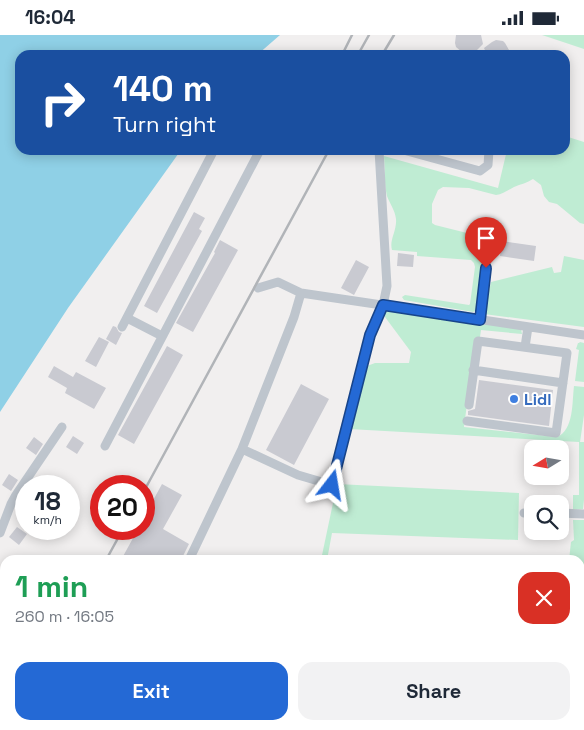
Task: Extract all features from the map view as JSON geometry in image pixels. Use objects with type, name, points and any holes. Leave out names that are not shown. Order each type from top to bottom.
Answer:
[{"type":"street","points":[[122,327],[211,155]]},
{"type":"street","points":[[105,447],[257,155]]},
{"type":"street","points":[[242,449],[298,475],[332,485],[370,335],[383,305],[387,286],[379,155]]},
{"type":"street","points":[[422,155],[480,171],[488,165],[488,155]]},
{"type":"street","points":[[480,320],[490,233]]},
{"type":"street","points":[[258,288],[278,282],[301,293],[584,335]]},
{"type":"street","points":[[190,555],[242,449],[294,317],[301,293]]},
{"type":"street","points":[[126,318],[162,336]]},
{"type":"street","points":[[525,347],[528,327]]},
{"type":"street","points":[[467,421],[556,433],[567,353],[478,341],[469,405]]},
{"type":"street","points":[[473,370],[563,383]]},
{"type":"street","points":[[0,533],[16,495],[62,427]]},
{"type":"street","points":[[569,513],[584,514]]},
{"type":"green space","points":[[542,35],[584,35],[584,49]]},
{"type":"green space","points":[[570,138],[584,142],[584,224],[580,223],[557,204],[549,202],[544,196],[541,185],[533,179],[496,195],[469,188],[443,187],[438,190],[432,204],[432,223],[475,235],[483,241],[484,259],[477,310],[473,312],[404,300],[402,297],[405,295],[469,305],[475,267],[471,260],[417,256],[417,252],[392,250],[391,246],[396,219],[386,191],[384,156],[498,188],[506,155],[570,155]]},
{"type":"green space","points":[[564,256],[584,260],[584,327],[484,314],[491,282],[552,267],[554,273],[561,272]]},
{"type":"green space","points":[[388,311],[521,329],[522,334],[481,330],[480,337],[475,342],[464,427],[557,437],[567,428],[569,422],[574,386],[584,387],[584,415],[580,442],[584,442],[583,509],[573,510],[573,495],[579,495],[579,442],[349,429],[367,366],[375,363],[409,363],[411,352],[384,313]]},
{"type":"green space","points":[[580,342],[584,343],[584,382],[575,381],[579,350],[576,349]]},
{"type":"green space","points":[[337,484],[519,493],[518,540],[332,533],[328,555],[322,555]]},
{"type":"green space","points":[[573,520],[584,520],[584,555],[570,555],[571,542],[574,540]]},
{"type":"water","points":[[0,35],[280,35],[263,50],[15,50],[15,155],[177,155],[68,308],[0,412]]},
{"type":"building","points":[[456,35],[481,35],[483,44],[477,50],[460,50],[455,43]]},
{"type":"building","points":[[496,40],[503,41],[509,50],[485,50],[484,48]]},
{"type":"building","points":[[194,212],[205,218],[199,229],[202,231],[157,313],[144,306]]},
{"type":"building","points":[[220,240],[238,250],[193,332],[176,323],[215,253]]},
{"type":"building","points":[[502,241],[536,246],[534,261],[500,256]]},
{"type":"building","points":[[398,253],[414,255],[413,267],[397,266]]},
{"type":"building","points":[[356,260],[369,267],[354,295],[341,288]]},
{"type":"building","points":[[113,326],[122,333],[116,345],[106,339]]},
{"type":"building","points":[[99,337],[109,342],[96,367],[85,361]]},
{"type":"building","points":[[167,346],[183,355],[134,444],[118,435]]},
{"type":"building","points":[[54,366],[73,377],[76,372],[106,388],[94,409],[65,393],[67,388],[48,377]]},
{"type":"building","name":"Lidl","points":[[479,380],[553,390],[549,426],[468,415],[468,411],[475,409]]},
{"type":"building","points":[[301,384],[329,399],[294,465],[266,450]]},
{"type":"building","points":[[73,436],[84,443],[77,454],[66,447]]},
{"type":"building","points":[[34,437],[43,444],[36,455],[26,448]]},
{"type":"building","points":[[9,474],[15,478],[15,485],[11,491],[2,485]]},
{"type":"building","points":[[162,484],[182,495],[163,529],[189,544],[184,555],[124,555],[132,540],[155,540],[155,497]]},
{"type":"building","points":[[15,530],[15,540],[23,540],[19,545],[9,537]]},
{"type":"railway","points":[[344,50],[352,35]]},
{"type":"railway","points":[[361,50],[369,35]]},
{"type":"railway","points":[[385,50],[394,35]]},
{"type":"railway","points":[[153,475],[326,155]]},
{"type":"railway","points":[[109,555],[117,540]]},
{"type":"place","name":"Lidl","points":[[514,399]]},
{"type":"route","points":[[332,485],[370,335],[383,305],[480,320],[486,268]]}]
